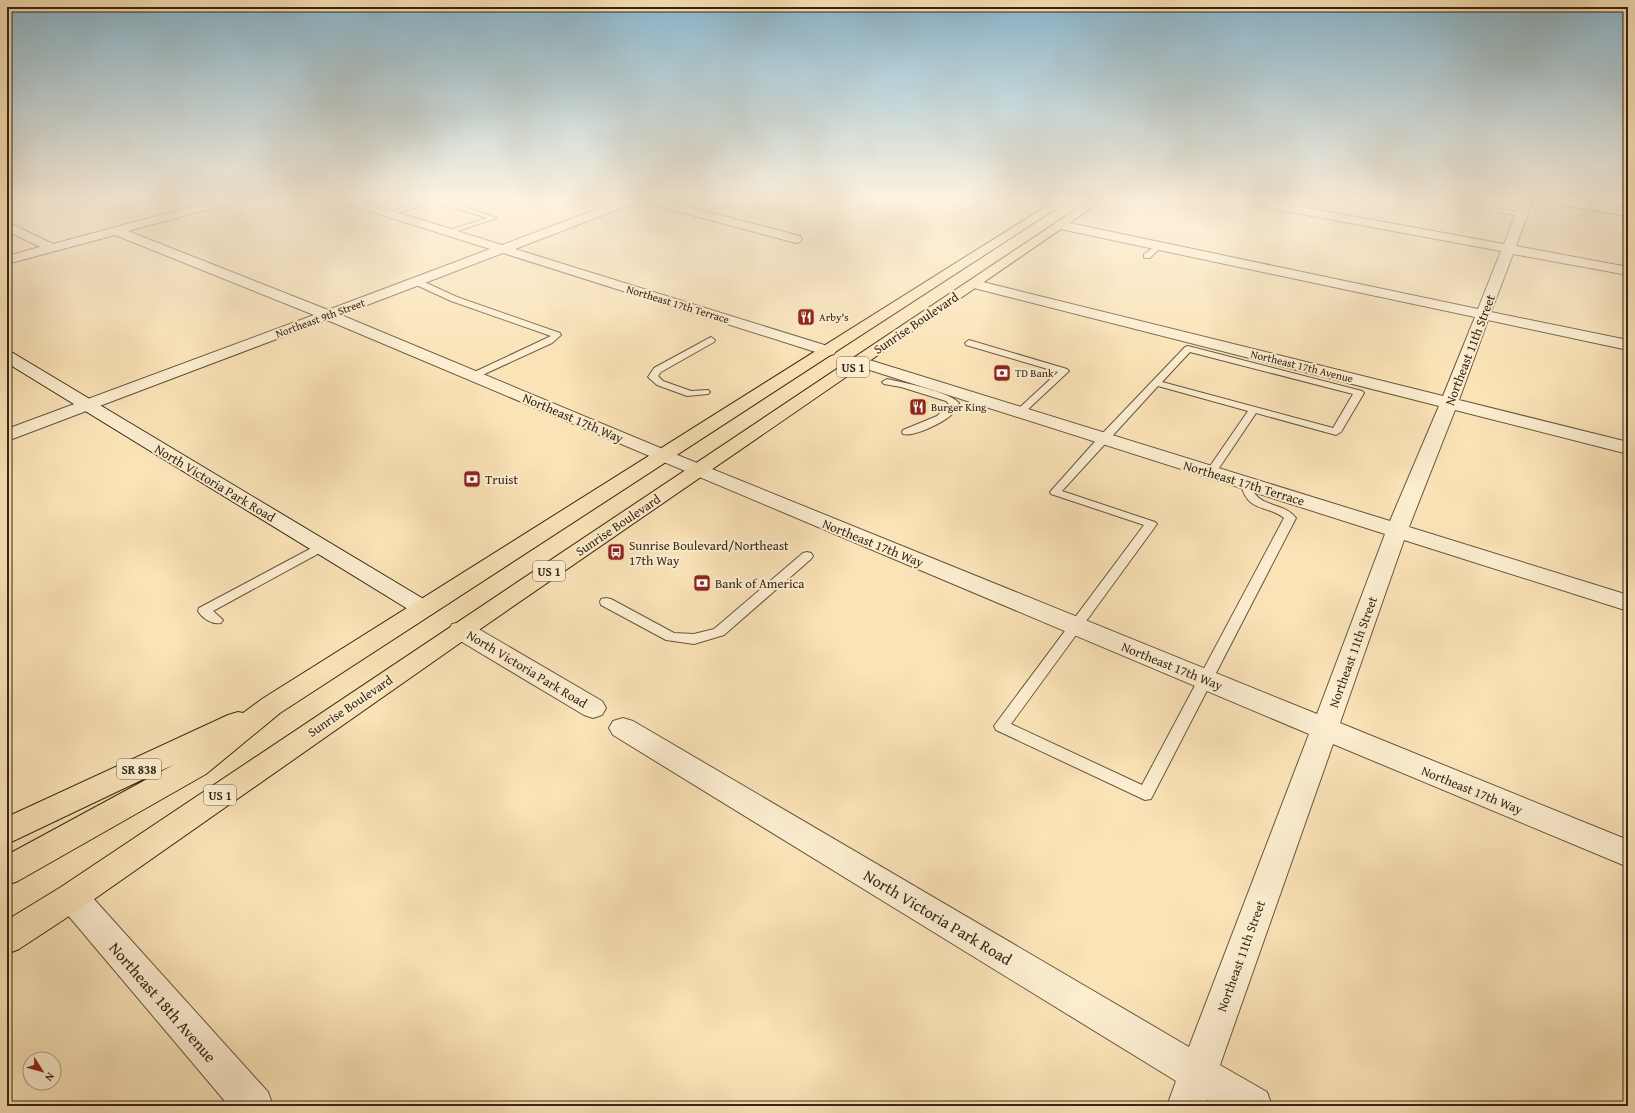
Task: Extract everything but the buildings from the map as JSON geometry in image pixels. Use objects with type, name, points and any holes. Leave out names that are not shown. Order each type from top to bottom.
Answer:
[{"type":"main road","name":"Sunrise Boulevard","points":[[271,706],[983,252]]},
{"type":"main road","name":"Sunrise Boulevard","points":[[40,918],[461,630],[1022,252]]},
{"type":"main road","points":[[892,310],[891,323],[895,328],[903,332]]},
{"type":"main road","name":"SR 838","points":[[9,828],[271,706]]},
{"type":"main road","name":"US 1","points":[[7,872],[196,766],[271,706]]},
{"type":"main road","points":[[7,938],[40,918]]},
{"type":"main road","name":"US 1","points":[[7,948],[40,918]]},
{"type":"street","points":[[7,260],[37,252]]},
{"type":"street","name":"Northeast 17th Way","points":[[172,252],[328,315],[663,456],[1628,854]]},
{"type":"street","name":"Northeast 9th Street","points":[[7,435],[494,252]]},
{"type":"street","name":"Northeast 17th Terrace","points":[[511,252],[828,351]]},
{"type":"street","points":[[1187,252],[1628,345]]},
{"type":"street","name":"Northeast 11th Street","points":[[1186,1106],[1397,531],[1450,403],[1507,252]]},
{"type":"street","points":[[1524,252],[1628,271]]},
{"type":"street","name":"Northeast 17th Avenue","points":[[975,284],[1628,448]]},
{"type":"street","name":"North Victoria Park Road","points":[[7,356],[424,609]]},
{"type":"street","name":"Northeast 17th Terrace","points":[[860,362],[1628,603]]},
{"type":"street","name":"North Victoria Park Road","points":[[461,630],[593,708]]},
{"type":"street","name":"North Victoria Park Road","points":[[623,728],[1253,1106]]},
{"type":"street","name":"Northeast 18th Avenue","points":[[72,897],[254,1106]]},
{"type":"lane","points":[[1147,256],[1152,252]]},
{"type":"lane","points":[[417,282],[454,298],[557,335],[549,341],[473,376]]},
{"type":"lane","points":[[705,392],[690,394],[660,383],[652,377],[657,370],[711,340]]},
{"type":"lane","points":[[968,343],[1064,371],[1020,412]]},
{"type":"lane","points":[[1157,383],[1336,432],[1358,393],[1188,349],[1055,492],[1151,524],[1001,726],[1145,794],[1290,518],[1287,514],[1254,500],[1247,490],[1246,484]]},
{"type":"lane","points":[[887,382],[903,385],[949,399],[954,403],[952,408],[936,422],[907,432]]},
{"type":"lane","points":[[1211,472],[1254,410]]},
{"type":"lane","points":[[216,620],[204,611],[321,547]]},
{"type":"lane","points":[[606,602],[671,637],[694,639],[720,632],[807,556]]},
{"type":"place","name":"Arby's","points":[[806,317]]},
{"type":"place","name":"TD Bank","points":[[1002,373]]},
{"type":"place","name":"Burger King","points":[[918,407]]},
{"type":"place","name":"Truist","points":[[472,479]]},
{"type":"place","name":"Sunrise Boulevard/Northeast 17th Way","points":[[616,552]]},
{"type":"place","name":"Bank of America","points":[[702,583]]}]
